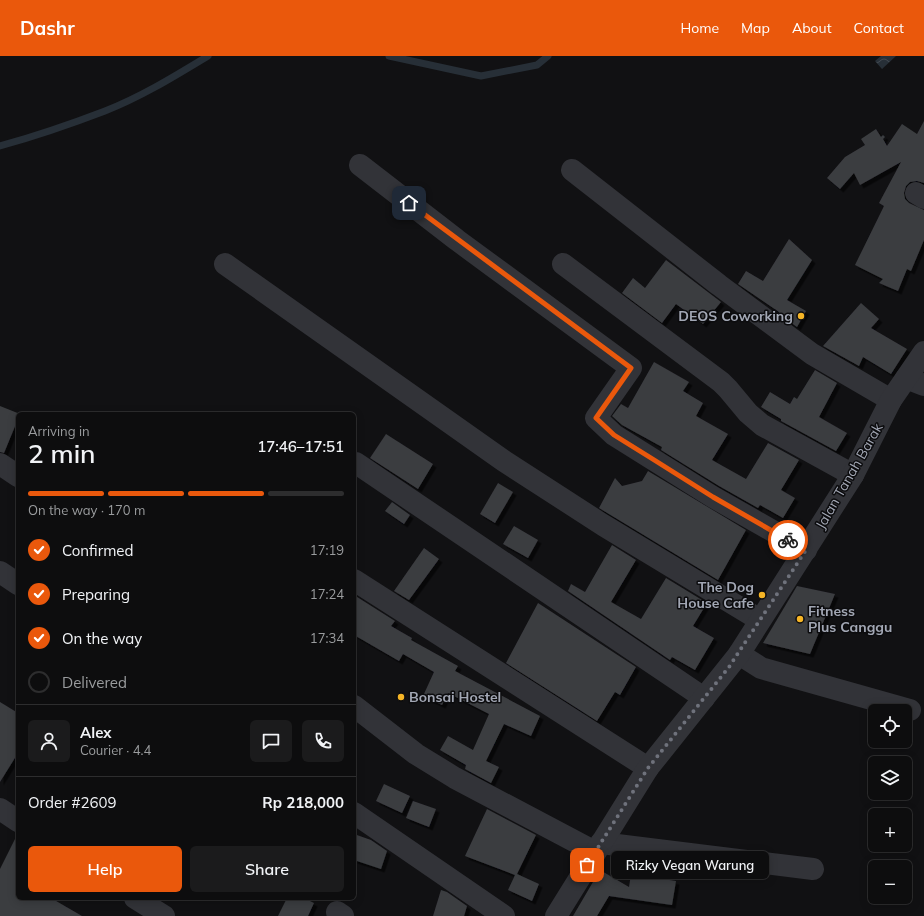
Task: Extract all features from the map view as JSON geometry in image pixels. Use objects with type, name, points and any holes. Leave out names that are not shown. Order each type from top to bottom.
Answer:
[{"type":"street","points":[[360,166],[631,368],[596,418],[614,435],[713,497],[806,550]]},
{"type":"street","points":[[572,170],[719,285],[812,354],[891,400]]},
{"type":"street","points":[[225,264],[504,461],[603,525],[760,620]]},
{"type":"street","points":[[563,264],[720,382],[748,413],[762,425],[853,475]]},
{"type":"street","name":"Jalan Tanah Barak","points":[[556,916],[648,768],[739,654],[853,475],[891,400],[915,381],[924,352]]},
{"type":"street","points":[[356,463],[704,698]]},
{"type":"street","points":[[0,464],[16,475]]},
{"type":"street","points":[[0,572],[16,583]]},
{"type":"street","points":[[356,581],[648,768]]},
{"type":"street","points":[[739,654],[761,668],[889,704]]},
{"type":"street","points":[[356,708],[416,754],[455,778],[598,847],[813,869]]},
{"type":"street","points":[[0,809],[16,820]]},
{"type":"street","points":[[356,813],[504,916]]},
{"type":"street","points":[[138,900],[164,916]]},
{"type":"water","points":[[881,56],[896,56],[882,69],[875,61]]},
{"type":"building","points":[[924,121],[924,183],[917,181],[910,182],[906,186],[904,193],[905,199],[909,203],[924,210],[924,240],[911,271],[907,269],[898,291],[879,283],[883,279],[855,265],[884,206],[879,203],[901,162],[860,185],[854,173],[840,189],[827,178],[845,157],[865,145],[861,139],[876,129],[881,137],[883,135],[885,137],[883,139],[887,146],[902,124],[917,134]]},
{"type":"building","points":[[789,239],[812,260],[787,300],[806,311],[797,327],[779,314],[779,312],[738,284],[746,271],[763,281]]},
{"type":"building","points":[[666,260],[721,302],[703,324],[676,304],[662,323],[622,293],[633,278],[645,288]]},
{"type":"building","points":[[861,303],[879,319],[871,328],[907,349],[891,374],[863,357],[859,366],[823,346]]},
{"type":"building","points":[[654,362],[689,382],[683,391],[703,403],[696,416],[728,434],[712,460],[746,479],[768,443],[799,460],[781,490],[795,498],[783,518],[760,505],[758,508],[719,486],[661,450],[662,447],[622,425],[612,416],[621,404],[628,408]]},
{"type":"building","points":[[815,370],[837,383],[819,417],[847,433],[836,451],[781,421],[781,419],[761,407],[770,392],[790,404],[794,397],[797,399]]},
{"type":"building","points":[[0,406],[16,412],[16,424],[4,453],[0,452]]},
{"type":"building","points":[[386,434],[433,464],[418,489],[370,458]]},
{"type":"building","points":[[648,471],[746,530],[718,580],[599,508],[615,478],[622,486],[642,481]]},
{"type":"building","points":[[498,483],[513,492],[495,523],[480,514]]},
{"type":"building","points":[[392,502],[410,515],[404,524],[385,511]]},
{"type":"building","points":[[514,526],[538,540],[528,558],[503,544]]},
{"type":"building","points":[[612,545],[636,560],[611,602],[641,619],[666,578],[707,603],[693,626],[714,638],[695,670],[672,657],[670,660],[568,591],[571,584],[585,592]]},
{"type":"building","points":[[424,548],[439,559],[409,600],[394,591]]},
{"type":"building","name":"Fitness Plus Canggu","points":[[797,586],[835,594],[810,654],[763,643]]},
{"type":"building","points":[[356,596],[395,621],[391,626],[412,638],[411,640],[458,666],[455,671],[540,716],[531,736],[504,724],[486,761],[499,767],[491,783],[465,769],[466,765],[440,750],[448,736],[473,750],[489,714],[448,693],[442,705],[423,696],[434,672],[403,654],[399,661],[356,636]]},
{"type":"building","points":[[538,603],[636,667],[620,695],[615,692],[597,721],[506,663]]},
{"type":"building","points":[[0,702],[16,712],[16,756],[0,782]]},
{"type":"building","points":[[384,784],[410,796],[402,813],[376,801]]},
{"type":"building","points":[[413,801],[436,809],[429,827],[406,818]]},
{"type":"building","points":[[487,809],[536,835],[517,874],[539,884],[532,901],[508,890],[515,875],[465,856]]},
{"type":"building","points":[[356,835],[371,840],[387,851],[381,869],[356,861]]},
{"type":"building","points":[[16,837],[16,900],[54,900],[82,916],[0,916],[0,869]]},
{"type":"building","points":[[600,870],[629,887],[631,874],[676,881],[672,905],[609,896],[597,916],[573,916]]},
{"type":"building","points":[[441,890],[447,892],[467,906],[464,916],[433,916]]},
{"type":"building","points":[[286,900],[308,900],[314,903],[308,916],[278,916]]},
{"type":"waterway","points":[[0,146],[105,111],[158,86],[208,56]]},
{"type":"waterway","points":[[389,56],[481,76],[537,65],[548,56]]},
{"type":"way so far","points":[[587,865],[648,768],[739,654],[806,550],[788,540]]},
{"type":"place","name":"DEOS Coworking","points":[[801,316]]},
{"type":"place","name":"The Dog House Cafe","points":[[762,595]]},
{"type":"place","name":"Fitness Plus Canggu","points":[[800,619]]},
{"type":"place","name":"Bonsai Hostel","points":[[401,697]]},
{"type":"place","name":"Rizky Vegan Warung","points":[[587,865]]},
{"type":"route","points":[[409,203],[631,368],[596,418],[614,435],[713,497],[788,540]]}]
